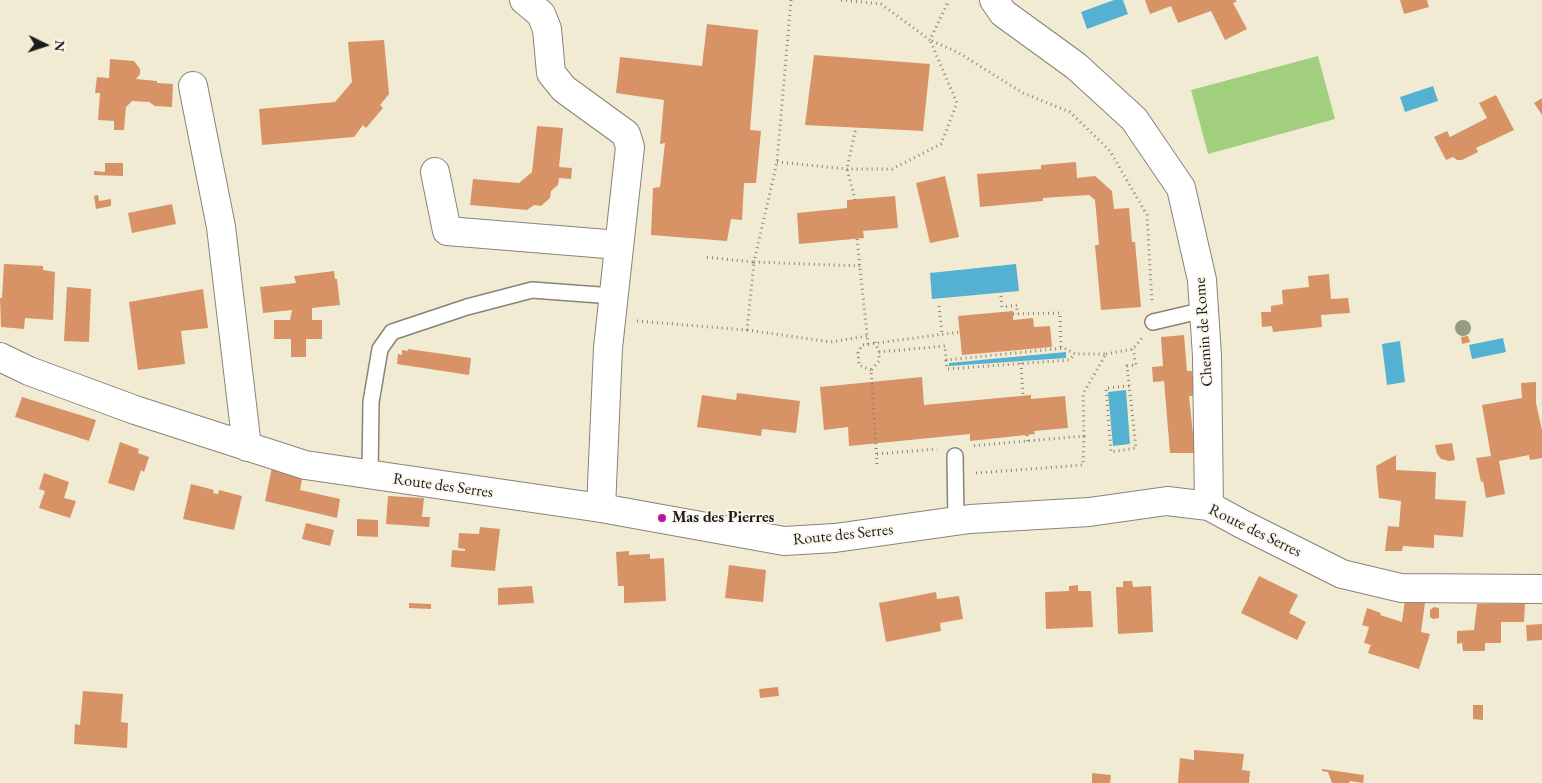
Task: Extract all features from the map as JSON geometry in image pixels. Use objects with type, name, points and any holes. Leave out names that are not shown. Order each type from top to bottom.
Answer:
[{"type":"street","points":[[524,0],[541,14],[547,29],[551,73],[564,89],[626,134],[630,147],[619,245],[617,312],[608,348],[601,508]]},
{"type":"street","name":"Chemin de Rome","points":[[994,0],[1003,13],[1076,66],[1134,120],[1181,188],[1202,280],[1207,356],[1209,506]]},
{"type":"street","points":[[193,86],[221,227],[247,446]]},
{"type":"street","points":[[434,172],[447,231],[619,245]]},
{"type":"street","name":"Route des Serres","points":[[0,357],[29,371],[134,410],[306,465],[601,508],[784,541],[835,538],[956,521],[1089,512],[1167,501],[1209,506],[1342,574],[1401,588],[1542,590]]},
{"type":"lane","points":[[370,475],[371,402],[380,349],[392,332],[467,307],[532,290],[617,312]]},
{"type":"lane","points":[[1153,322],[1204,310]]},
{"type":"lane","points":[[954,450],[956,521]]},
{"type":"path","points":[[747,330],[754,262],[777,162],[791,0]]},
{"type":"path","points":[[841,0],[881,4],[930,40],[959,53],[1023,93],[1070,112],[1110,151],[1147,215],[1153,322],[1133,349],[1106,354],[1075,354],[1064,348],[946,360]]},
{"type":"path","points":[[777,162],[847,169],[892,169],[940,144],[957,103],[930,40],[948,4],[946,0]]},
{"type":"path","points":[[855,200],[847,169],[856,127]]},
{"type":"path","points":[[858,239],[868,344]]},
{"type":"path","points":[[704,257],[754,262],[860,266]]},
{"type":"path","points":[[1001,296],[1002,307],[1017,306],[1015,314],[1060,313],[1061,349]]},
{"type":"path","points":[[939,306],[942,334]]},
{"type":"path","points":[[617,312],[831,342],[868,336]]},
{"type":"path","points":[[871,370],[859,366],[858,353],[862,345],[960,332]]},
{"type":"path","points":[[875,342],[879,352],[879,361],[871,370],[877,464]]},
{"type":"path","points":[[879,352],[945,346],[947,369],[1069,360],[1075,354]]},
{"type":"path","points":[[1129,386],[1106,388],[1111,452],[1136,448],[1127,366],[1136,365],[1133,349]]},
{"type":"path","points":[[971,473],[1083,465],[1083,394],[1106,354]]},
{"type":"path","points":[[1021,363],[1023,396]]},
{"type":"path","points":[[1027,435],[1028,441]]},
{"type":"path","points":[[877,454],[954,450],[1084,436]]},
{"type":"green space","points":[[1318,56],[1335,119],[1208,154],[1191,90]]},
{"type":"water","points":[[1114,0],[1123,0],[1128,14],[1087,29],[1081,12]]},
{"type":"water","points":[[1433,86],[1438,101],[1405,112],[1400,97]]},
{"type":"water","points":[[1016,264],[1019,291],[932,299],[930,273]]},
{"type":"water","points":[[1503,338],[1506,352],[1472,359],[1469,345]]},
{"type":"water","points":[[1400,341],[1405,382],[1387,385],[1382,344]]},
{"type":"water","points":[[1066,352],[1066,358],[949,366],[949,363]]},
{"type":"water","points":[[1126,390],[1130,444],[1113,446],[1108,392]]},
{"type":"building","points":[[1145,0],[1236,0],[1233,3],[1247,29],[1225,40],[1211,11],[1178,23],[1171,6],[1150,14]]},
{"type":"building","points":[[1400,0],[1427,0],[1429,7],[1404,14]]},
{"type":"building","points":[[707,24],[758,30],[750,130],[761,131],[756,183],[744,183],[742,220],[731,219],[727,241],[651,235],[653,188],[660,187],[665,143],[660,144],[664,100],[616,93],[620,57],[702,66]]},
{"type":"building","points":[[384,40],[389,94],[380,105],[383,108],[366,128],[363,125],[354,137],[262,145],[259,109],[335,102],[352,82],[348,42]]},
{"type":"building","points":[[814,55],[930,64],[923,131],[805,125]]},
{"type":"building","points":[[110,59],[134,61],[140,69],[140,74],[136,79],[173,84],[172,107],[155,106],[149,102],[132,101],[126,107],[124,130],[114,130],[114,121],[98,120],[100,93],[95,93],[97,77],[109,78]]},
{"type":"building","points":[[1496,95],[1514,130],[1476,148],[1478,152],[1462,160],[1457,160],[1453,157],[1446,160],[1434,137],[1447,131],[1450,137],[1487,118],[1479,103]]},
{"type":"building","points":[[1542,98],[1542,115],[1534,103]]},
{"type":"building","points":[[537,126],[563,128],[559,167],[572,168],[571,179],[559,178],[558,185],[551,191],[550,198],[541,206],[534,205],[527,210],[470,205],[473,179],[519,183],[532,172]]},
{"type":"building","points":[[1076,162],[1077,178],[1095,176],[1112,191],[1114,209],[1129,208],[1132,242],[1135,242],[1141,307],[1101,310],[1095,245],[1099,245],[1095,200],[1089,195],[1043,198],[1043,201],[980,207],[977,174],[1041,169],[1041,165]]},
{"type":"building","points":[[105,163],[123,163],[123,176],[94,175],[94,171],[105,172]]},
{"type":"building","points":[[945,176],[959,237],[930,243],[916,183]]},
{"type":"building","points":[[98,195],[99,201],[111,199],[111,206],[96,209],[94,196]]},
{"type":"building","points":[[895,196],[898,228],[863,231],[864,238],[799,244],[797,213],[847,208],[847,200]]},
{"type":"building","points":[[172,204],[176,224],[132,233],[128,213]]},
{"type":"building","points":[[4,264],[43,266],[43,270],[55,272],[53,320],[25,318],[24,329],[1,327],[0,298],[2,298]]},
{"type":"building","points":[[334,271],[335,279],[337,279],[340,305],[312,308],[312,320],[322,320],[322,339],[306,339],[306,357],[291,357],[291,339],[274,339],[274,320],[290,320],[292,310],[263,313],[260,287],[296,283],[294,276]]},
{"type":"building","points":[[1329,274],[1331,299],[1348,298],[1350,313],[1321,315],[1322,327],[1273,332],[1272,326],[1262,327],[1261,312],[1271,312],[1271,306],[1283,304],[1282,290],[1309,287],[1308,276]]},
{"type":"building","points":[[67,287],[91,289],[89,342],[64,341]]},
{"type":"building","points":[[203,289],[208,328],[181,331],[185,364],[138,370],[129,302]]},
{"type":"building","points":[[1013,311],[1013,320],[1033,318],[1034,327],[1050,326],[1052,347],[962,355],[958,316]]},
{"type":"building","points":[[1184,335],[1187,371],[1192,371],[1192,376],[1196,376],[1197,396],[1189,396],[1195,453],[1170,453],[1164,381],[1153,382],[1152,367],[1163,366],[1161,337]]},
{"type":"building","points":[[1468,336],[1470,342],[1462,344],[1461,337]]},
{"type":"building","points":[[408,349],[471,358],[469,375],[397,364],[398,354],[402,355],[402,350],[408,351]]},
{"type":"building","points":[[922,377],[924,405],[1031,395],[1031,399],[1065,396],[1068,428],[1034,431],[1035,434],[970,441],[970,434],[849,446],[848,427],[824,430],[820,387]]},
{"type":"building","points":[[1536,382],[1536,403],[1542,430],[1542,458],[1530,460],[1529,455],[1499,461],[1505,494],[1486,498],[1476,458],[1491,456],[1482,405],[1522,398],[1521,383]]},
{"type":"building","points":[[737,393],[800,401],[796,433],[762,429],[761,436],[697,427],[702,395],[736,400]]},
{"type":"building","points":[[22,397],[96,420],[89,441],[15,417]]},
{"type":"building","points":[[120,442],[139,449],[138,453],[149,457],[144,472],[141,470],[134,491],[108,483]]},
{"type":"building","points":[[1452,443],[1455,460],[1441,459],[1437,454],[1435,445]]},
{"type":"building","points":[[1396,455],[1396,470],[1436,472],[1435,499],[1466,501],[1463,537],[1434,535],[1434,548],[1403,546],[1402,551],[1385,551],[1388,526],[1399,527],[1401,501],[1379,498],[1376,466]]},
{"type":"building","points":[[272,467],[303,474],[300,490],[340,499],[337,518],[265,501]]},
{"type":"building","points":[[44,473],[69,482],[64,498],[76,501],[70,518],[39,508],[45,491],[39,489]]},
{"type":"building","points":[[191,484],[214,490],[213,493],[218,494],[219,490],[242,496],[234,530],[183,519]]},
{"type":"building","points":[[388,496],[424,498],[422,517],[430,517],[429,527],[386,524]]},
{"type":"building","points":[[357,519],[378,520],[378,537],[357,536]]},
{"type":"building","points":[[306,523],[334,530],[330,546],[302,539]]},
{"type":"building","points":[[480,527],[500,529],[495,571],[451,567],[452,550],[465,551],[465,549],[458,548],[459,533],[479,534]]},
{"type":"building","points":[[629,551],[629,555],[650,554],[650,559],[664,558],[666,601],[624,603],[624,586],[618,586],[616,552]]},
{"type":"building","points":[[729,565],[766,570],[763,602],[725,598]]},
{"type":"building","points":[[1259,576],[1298,595],[1289,613],[1306,622],[1297,640],[1241,613]]},
{"type":"building","points":[[1123,581],[1132,581],[1133,587],[1151,586],[1153,632],[1118,634],[1116,587],[1123,587]]},
{"type":"building","points":[[1078,585],[1078,591],[1091,591],[1093,627],[1046,629],[1045,592],[1069,591],[1069,586]]},
{"type":"building","points":[[532,586],[534,603],[498,605],[498,588]]},
{"type":"building","points":[[936,592],[937,599],[959,596],[963,619],[940,623],[941,631],[886,642],[879,603]]},
{"type":"building","points":[[1405,600],[1425,603],[1421,632],[1430,634],[1419,669],[1368,653],[1371,645],[1364,643],[1369,627],[1362,625],[1367,608],[1381,613],[1380,615],[1402,622]]},
{"type":"building","points":[[409,603],[431,604],[431,609],[409,608]]},
{"type":"building","points":[[1477,604],[1525,604],[1524,622],[1501,622],[1501,643],[1485,643],[1485,651],[1463,651],[1462,643],[1457,644],[1457,631],[1474,630]]},
{"type":"building","points":[[1434,607],[1439,608],[1439,618],[1433,619],[1430,617],[1430,610]]},
{"type":"building","points":[[1542,624],[1542,640],[1527,641],[1526,625]]},
{"type":"building","points":[[778,687],[779,696],[760,698],[759,689]]},
{"type":"building","points":[[83,691],[123,694],[121,722],[128,723],[127,748],[74,744],[75,724],[80,725]]},
{"type":"building","points":[[1473,705],[1483,705],[1483,720],[1473,719]]},
{"type":"building","points":[[1194,750],[1244,754],[1242,770],[1250,771],[1249,783],[1178,783],[1180,758],[1194,760]]},
{"type":"building","points":[[1322,769],[1364,775],[1363,783],[1350,781],[1349,783],[1332,783],[1328,772],[1322,771]]},
{"type":"building","points":[[1092,773],[1111,775],[1110,783],[1092,783]]},
{"type":"place","name":"Mas des Pierres","points":[[662,518]]}]
